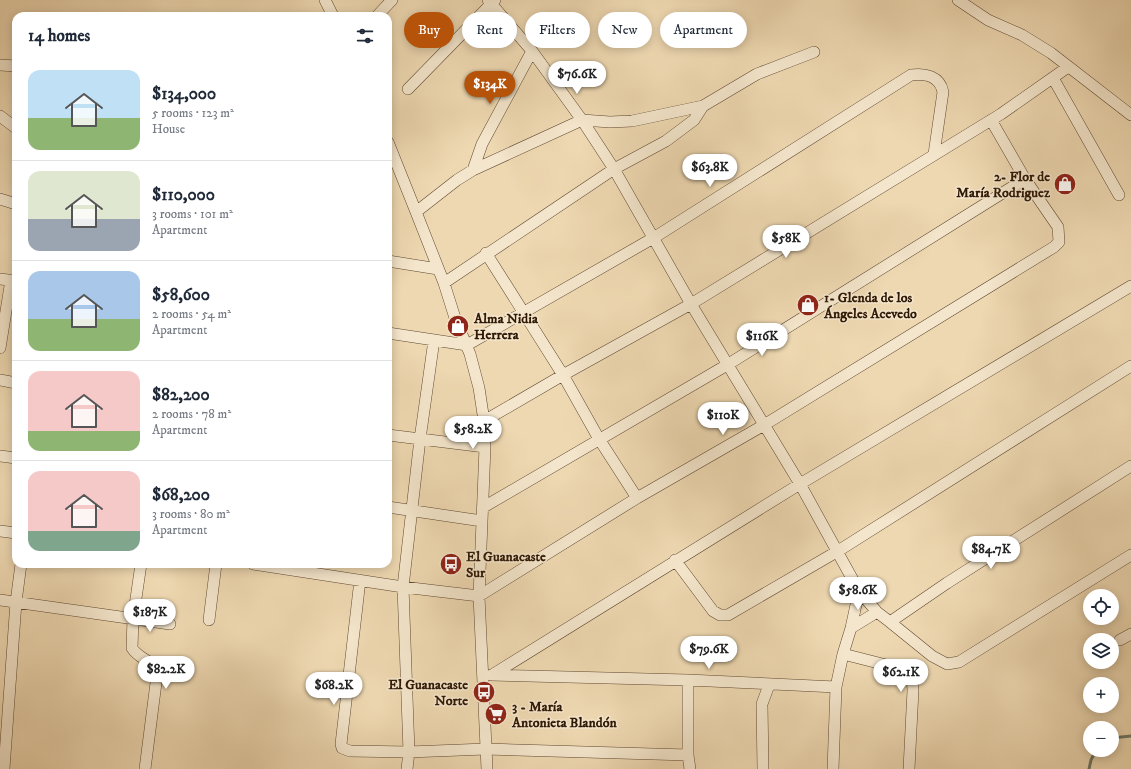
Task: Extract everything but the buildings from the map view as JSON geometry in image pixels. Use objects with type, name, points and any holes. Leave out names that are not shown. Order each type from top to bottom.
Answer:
[{"type":"street","points":[[325,0],[331,12]]},
{"type":"street","points":[[381,12],[392,0]]},
{"type":"street","points":[[958,0],[988,20],[1022,35],[1051,53],[1131,115]]},
{"type":"street","points":[[408,89],[492,1],[582,120],[614,169],[727,365],[800,484],[859,591],[877,612],[932,656],[947,664],[958,662],[1131,555]]},
{"type":"street","points":[[473,170],[482,144],[532,52]]},
{"type":"street","points":[[416,212],[457,180],[473,170],[582,120],[610,122],[632,121],[703,106],[757,74],[814,52]]},
{"type":"street","points":[[0,65],[12,66]]},
{"type":"street","points":[[484,421],[691,304],[991,120],[1068,67]]},
{"type":"street","points":[[392,334],[467,345],[654,237],[911,75],[923,73],[933,77],[942,86],[943,92],[934,154]]},
{"type":"street","points":[[1053,78],[1119,195]]},
{"type":"street","points":[[444,283],[614,169],[666,141],[694,120],[703,106]]},
{"type":"street","points":[[0,116],[12,125]]},
{"type":"street","points":[[280,568],[404,587],[479,596],[637,498],[764,425],[1054,248],[1060,242],[1058,227],[1025,179],[991,120]]},
{"type":"street","points":[[937,129],[952,143]]},
{"type":"street","points":[[392,158],[416,212],[444,283],[455,318],[467,345],[480,388],[484,421],[484,447],[479,596],[487,675],[487,769]]},
{"type":"street","points":[[482,508],[727,365],[1025,179]]},
{"type":"street","points":[[0,199],[12,203]]},
{"type":"street","points":[[486,254],[563,375],[599,439],[637,498]]},
{"type":"street","points":[[392,262],[438,269]]},
{"type":"street","points":[[0,279],[12,281]]},
{"type":"street","points":[[487,675],[800,484],[1131,286]]},
{"type":"street","points":[[0,348],[12,291]]},
{"type":"street","points":[[407,769],[409,752],[404,587],[420,439],[434,340]]},
{"type":"street","points":[[675,560],[713,611],[720,615],[728,615],[838,551],[1131,366]]},
{"type":"street","points":[[0,380],[12,382]]},
{"type":"street","points":[[392,436],[484,447]]},
{"type":"street","points":[[0,456],[12,458]]},
{"type":"street","points":[[890,622],[947,582],[1131,466]]},
{"type":"street","points":[[392,508],[482,521]]},
{"type":"street","points":[[0,531],[12,532]]},
{"type":"street","points":[[4,769],[3,755],[16,602],[20,568]]},
{"type":"street","points":[[140,568],[133,619],[132,648],[134,652],[154,664],[157,675],[145,769]]},
{"type":"street","points":[[208,620],[215,568]]},
{"type":"street","points":[[360,580],[341,744],[342,748],[350,751],[409,752],[486,749],[688,755]]},
{"type":"street","points":[[833,769],[836,687],[842,654],[851,628],[859,591]]},
{"type":"street","points":[[0,600],[170,624]]},
{"type":"street","points":[[851,628],[877,612]]},
{"type":"street","points":[[1120,640],[1131,634]]},
{"type":"street","points":[[842,654],[906,670],[912,676],[909,769]]},
{"type":"street","points":[[487,675],[688,680],[836,687]]},
{"type":"street","points":[[688,680],[688,755],[690,769]]},
{"type":"street","points":[[749,683],[762,704]]},
{"type":"street","points":[[763,769],[762,704],[769,684]]},
{"type":"waterway","points":[[1119,737],[1131,736]]},
{"type":"waterway","points":[[1089,769],[1092,757]]},
{"type":"place","name":"2- Flor de María Rodriguez","points":[[1065,184]]},
{"type":"place","name":"1- Glenda de los Ángeles Acevedo","points":[[808,305]]},
{"type":"place","name":"Alma Nidia Herrera","points":[[458,326]]},
{"type":"place","name":"El Guanacaste Sur","points":[[451,564]]},
{"type":"place","name":"El Guanacaste Norte","points":[[484,692]]},
{"type":"place","name":"3 - María Antonieta Blandón","points":[[496,714]]}]
